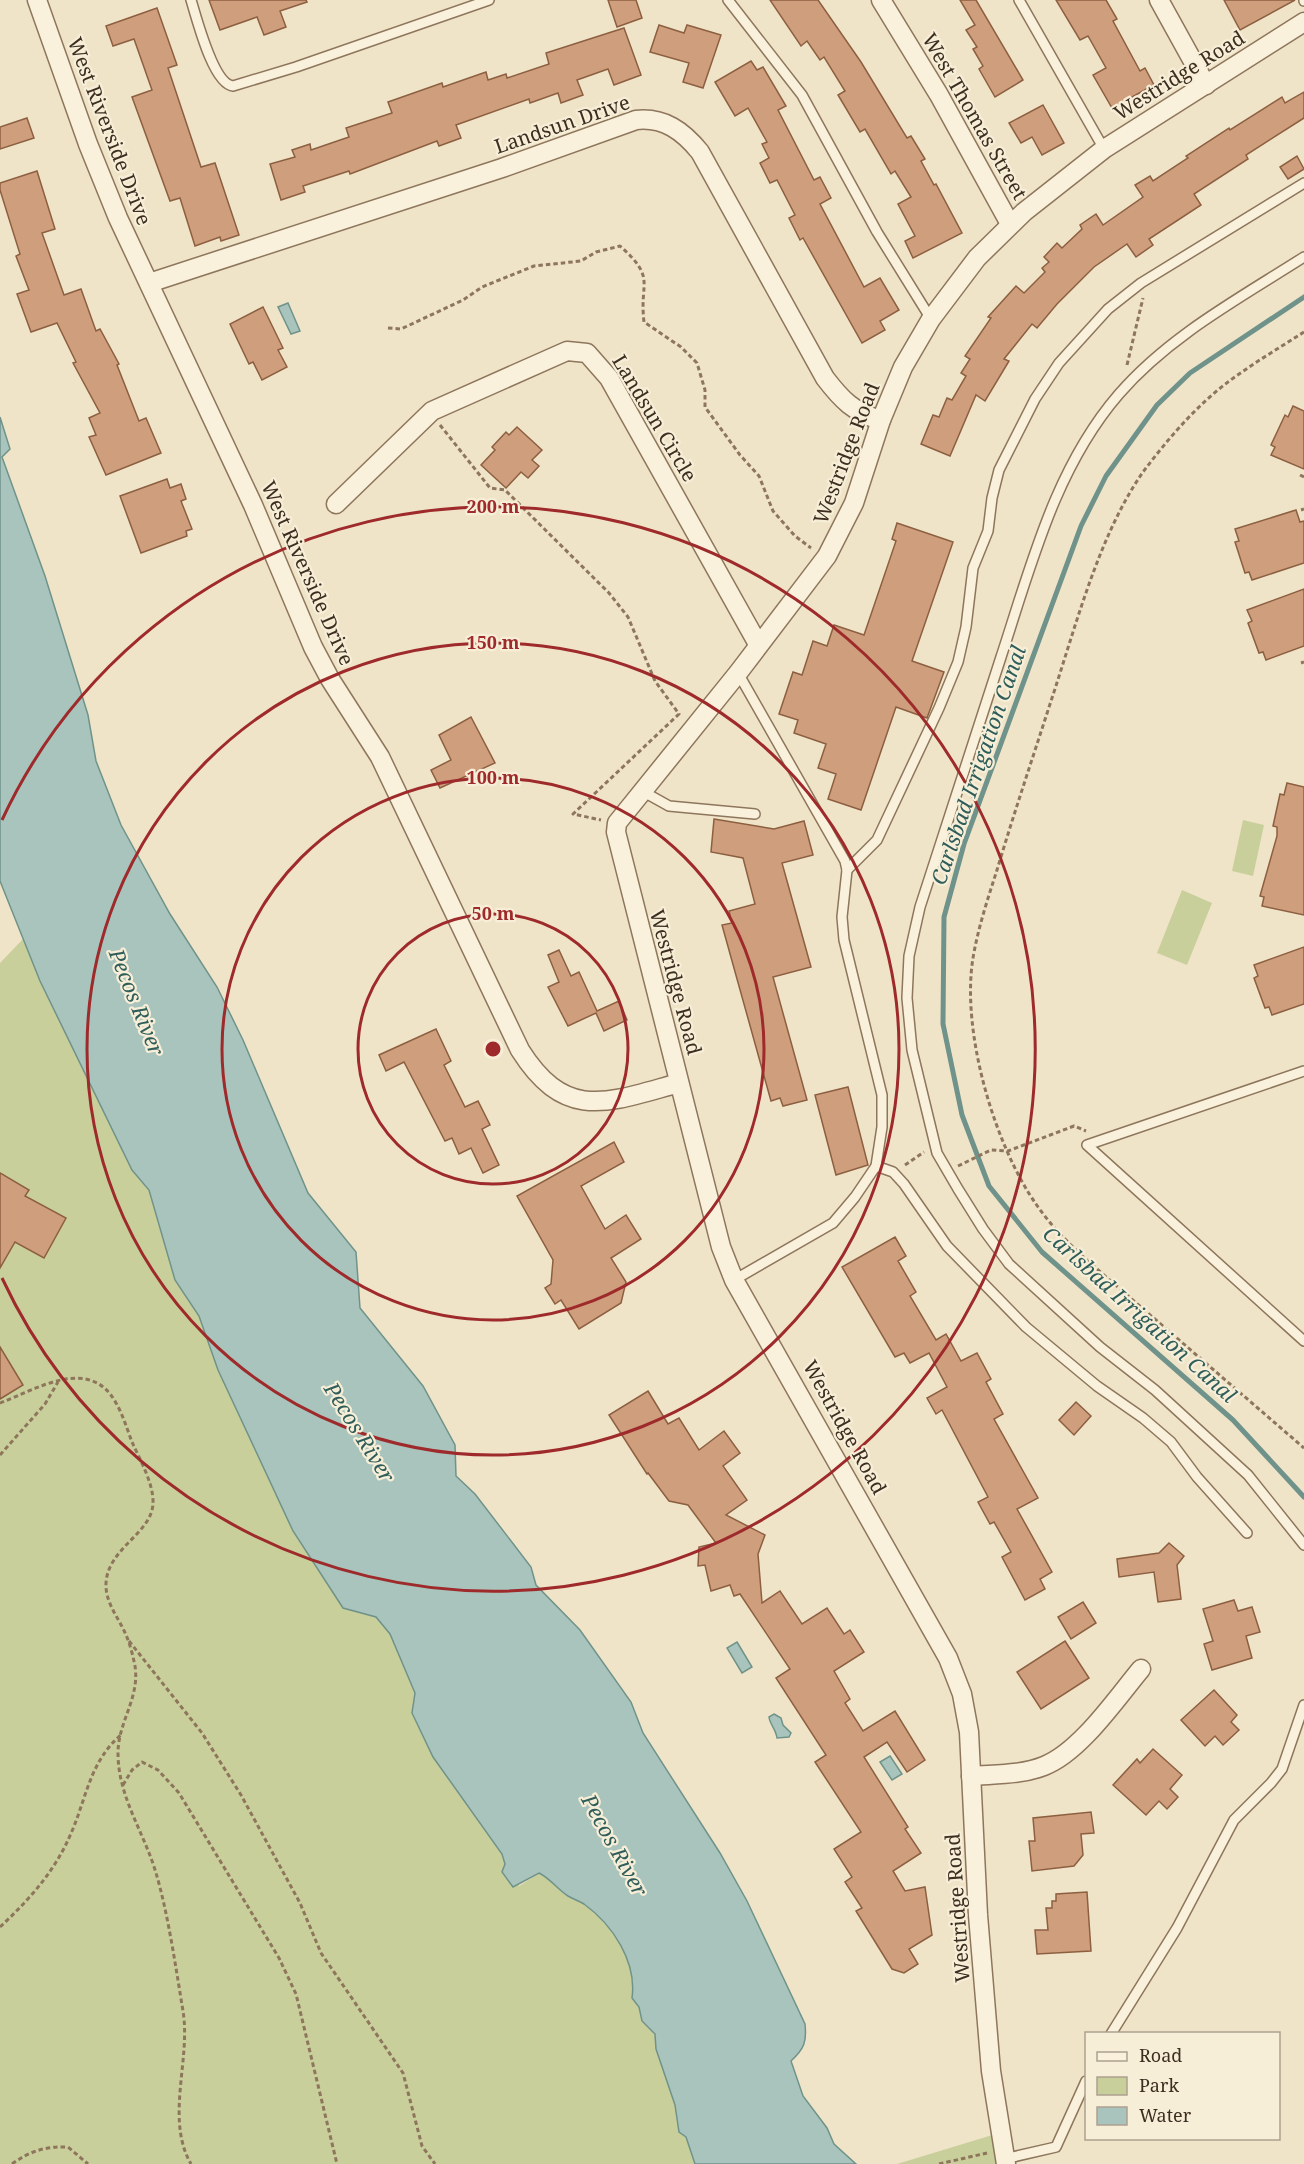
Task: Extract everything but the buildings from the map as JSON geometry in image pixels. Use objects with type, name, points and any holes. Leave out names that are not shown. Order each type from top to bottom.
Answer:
[{"type":"street","name":"West Riverside Drive","points":[[37,0],[88,144],[118,218],[253,505],[313,647],[330,680],[380,757],[520,1050],[533,1071],[555,1090],[584,1102],[607,1102],[679,1083]]},
{"type":"street","name":"West Thomas Street","points":[[881,0],[939,95],[1010,224]]},
{"type":"street","points":[[1160,0],[1206,85]]},
{"type":"street","name":"Westridge Road","points":[[1004,2157],[990,2049],[969,1732],[962,1694],[948,1658],[735,1280],[721,1247],[632,901],[618,839],[617,823],[738,673],[827,556],[854,503],[881,420],[903,367],[931,319],[977,258],[1010,224],[1104,149],[1304,22]]},
{"type":"street","name":"Landsun Drive","points":[[149,283],[502,168],[636,120],[656,120],[680,130],[700,152],[815,361],[839,396],[856,412],[881,420]]},
{"type":"street","name":"Landsun Circle","points":[[336,504],[393,446],[432,411],[567,351],[587,353],[609,378],[758,644]]},
{"type":"street","points":[[971,1776],[1030,1770],[1060,1759],[1141,1669]]},
{"type":"lane","points":[[191,0],[215,69],[221,81],[233,86],[489,0]]},
{"type":"lane","points":[[728,0],[801,95],[877,232],[931,319]]},
{"type":"lane","points":[[1019,0],[1104,149]]},
{"type":"lane","points":[[847,870],[877,840],[894,807],[958,662],[966,627],[973,568],[988,531],[992,498],[1008,448],[1035,399],[1059,363],[1108,309],[1148,278],[1304,183]]},
{"type":"lane","points":[[1304,257],[1223,308],[1169,348],[1120,393],[1098,420],[1058,493],[1032,562],[920,907],[909,956],[907,998],[912,1050],[935,1145],[948,1172],[983,1229],[1009,1264],[1100,1347],[1155,1390],[1248,1475],[1304,1545]]},
{"type":"lane","points":[[735,1280],[833,1223],[855,1197],[876,1166],[882,1127],[882,1095],[844,940],[842,917],[847,870],[820,814],[738,673]]},
{"type":"lane","points":[[642,791],[669,806],[755,814]]},
{"type":"lane","points":[[1304,1071],[1087,1145],[1304,1341]]},
{"type":"lane","points":[[876,1166],[893,1172],[947,1246],[983,1285],[1050,1349],[1159,1430],[1247,1533]]},
{"type":"lane","points":[[1112,2032],[1177,1928],[1234,1820],[1282,1769],[1304,1705]]},
{"type":"lane","points":[[1004,2157],[1056,2147],[1085,2083]]},
{"type":"path","points":[[388,328],[401,329],[463,300],[482,287],[534,266],[581,261],[596,252],[620,246],[641,268],[645,279],[644,322],[681,347],[697,363],[705,390],[705,407],[740,455],[759,476],[773,511],[795,536],[813,549]]},
{"type":"path","points":[[1120,393],[1148,278]]},
{"type":"path","points":[[1304,332],[1226,383],[1180,427],[1144,471],[1122,504],[1087,591],[1008,831],[973,959],[975,1036],[988,1092],[1008,1151],[1035,1204],[1062,1236],[1304,1448]]},
{"type":"path","points":[[432,411],[446,433],[490,488],[505,490],[609,593],[628,617],[655,681],[679,714],[573,814],[617,823]]},
{"type":"path","points":[[948,1172],[991,1150],[1008,1151],[1074,1126],[1104,1139]]},
{"type":"path","points":[[893,1172],[935,1145]]},
{"type":"path","points":[[0,1403],[66,1377],[86,1378],[101,1384],[115,1402],[146,1474],[153,1504],[148,1519],[110,1565],[106,1584],[111,1608],[128,1640],[135,1669],[135,1693],[118,1752],[125,1797],[156,1873],[184,2014],[180,2128],[191,2164]]},
{"type":"path","points":[[0,1455],[45,1404],[59,1380]]},
{"type":"path","points":[[128,1640],[148,1661],[202,1733],[241,1795],[300,1903],[321,1953],[403,2073],[422,2146],[435,2164]]},
{"type":"path","points":[[0,1927],[34,1894],[53,1867],[72,1831],[96,1763],[122,1734]]},
{"type":"path","points":[[123,1785],[132,1770],[142,1762],[158,1770],[179,1793],[279,1958],[296,1994],[337,2164]]},
{"type":"path","points":[[12,2164],[33,2151],[52,2146],[69,2147],[87,2164]]},
{"type":"path","points":[[939,2164],[1004,2157]]},
{"type":"green space","points":[[1243,820],[1264,825],[1253,876],[1232,871]]},
{"type":"green space","points":[[1182,890],[1212,903],[1187,965],[1157,953]]},
{"type":"green space","points":[[23,939],[40,981],[132,1170],[149,1190],[175,1280],[199,1316],[218,1370],[293,1531],[343,1608],[376,1617],[390,1634],[415,1693],[412,1714],[433,1757],[502,1854],[505,1864],[519,1886],[540,1873],[568,1896],[595,1913],[621,1946],[631,1971],[632,1998],[639,2007],[642,2021],[655,2034],[656,2049],[675,2105],[679,2132],[686,2137],[695,2164],[0,2164],[0,963]]},
{"type":"green space","points":[[999,2133],[1005,2164],[897,2164]]},
{"type":"water","points":[[288,303],[300,331],[291,334],[278,307]]},
{"type":"water","name":"Pecos River","points":[[0,417],[10,449],[2,457],[45,576],[88,715],[96,761],[121,825],[170,914],[217,987],[243,1040],[308,1193],[356,1252],[360,1308],[423,1386],[455,1445],[456,1476],[475,1494],[531,1567],[536,1585],[580,1630],[631,1702],[643,1733],[720,1853],[747,1901],[805,2024],[804,2045],[791,2061],[803,2096],[827,2128],[834,2144],[856,2164],[695,2164],[686,2137],[679,2132],[675,2105],[656,2049],[655,2034],[642,2021],[639,2007],[632,1998],[631,1971],[621,1945],[595,1913],[539,1873],[513,1887],[502,1872],[505,1864],[502,1854],[433,1757],[412,1713],[415,1693],[390,1634],[376,1617],[343,1608],[293,1531],[218,1370],[199,1316],[175,1280],[149,1190],[132,1170],[40,981],[0,881]]},
{"type":"water","points":[[737,1642],[752,1667],[742,1673],[727,1648]]},
{"type":"water","points":[[774,1714],[781,1718],[783,1725],[791,1733],[789,1737],[777,1738],[769,1717]]},
{"type":"water","points":[[890,1756],[902,1774],[892,1780],[880,1762]]},
{"type":"waterway","name":"Carlsbad Irrigation Canal","points":[[1304,297],[1190,373],[1157,405],[1106,476],[1081,526],[964,844],[944,917],[943,1024],[962,1115],[989,1186],[1042,1252],[1233,1420],[1304,1497]]}]
